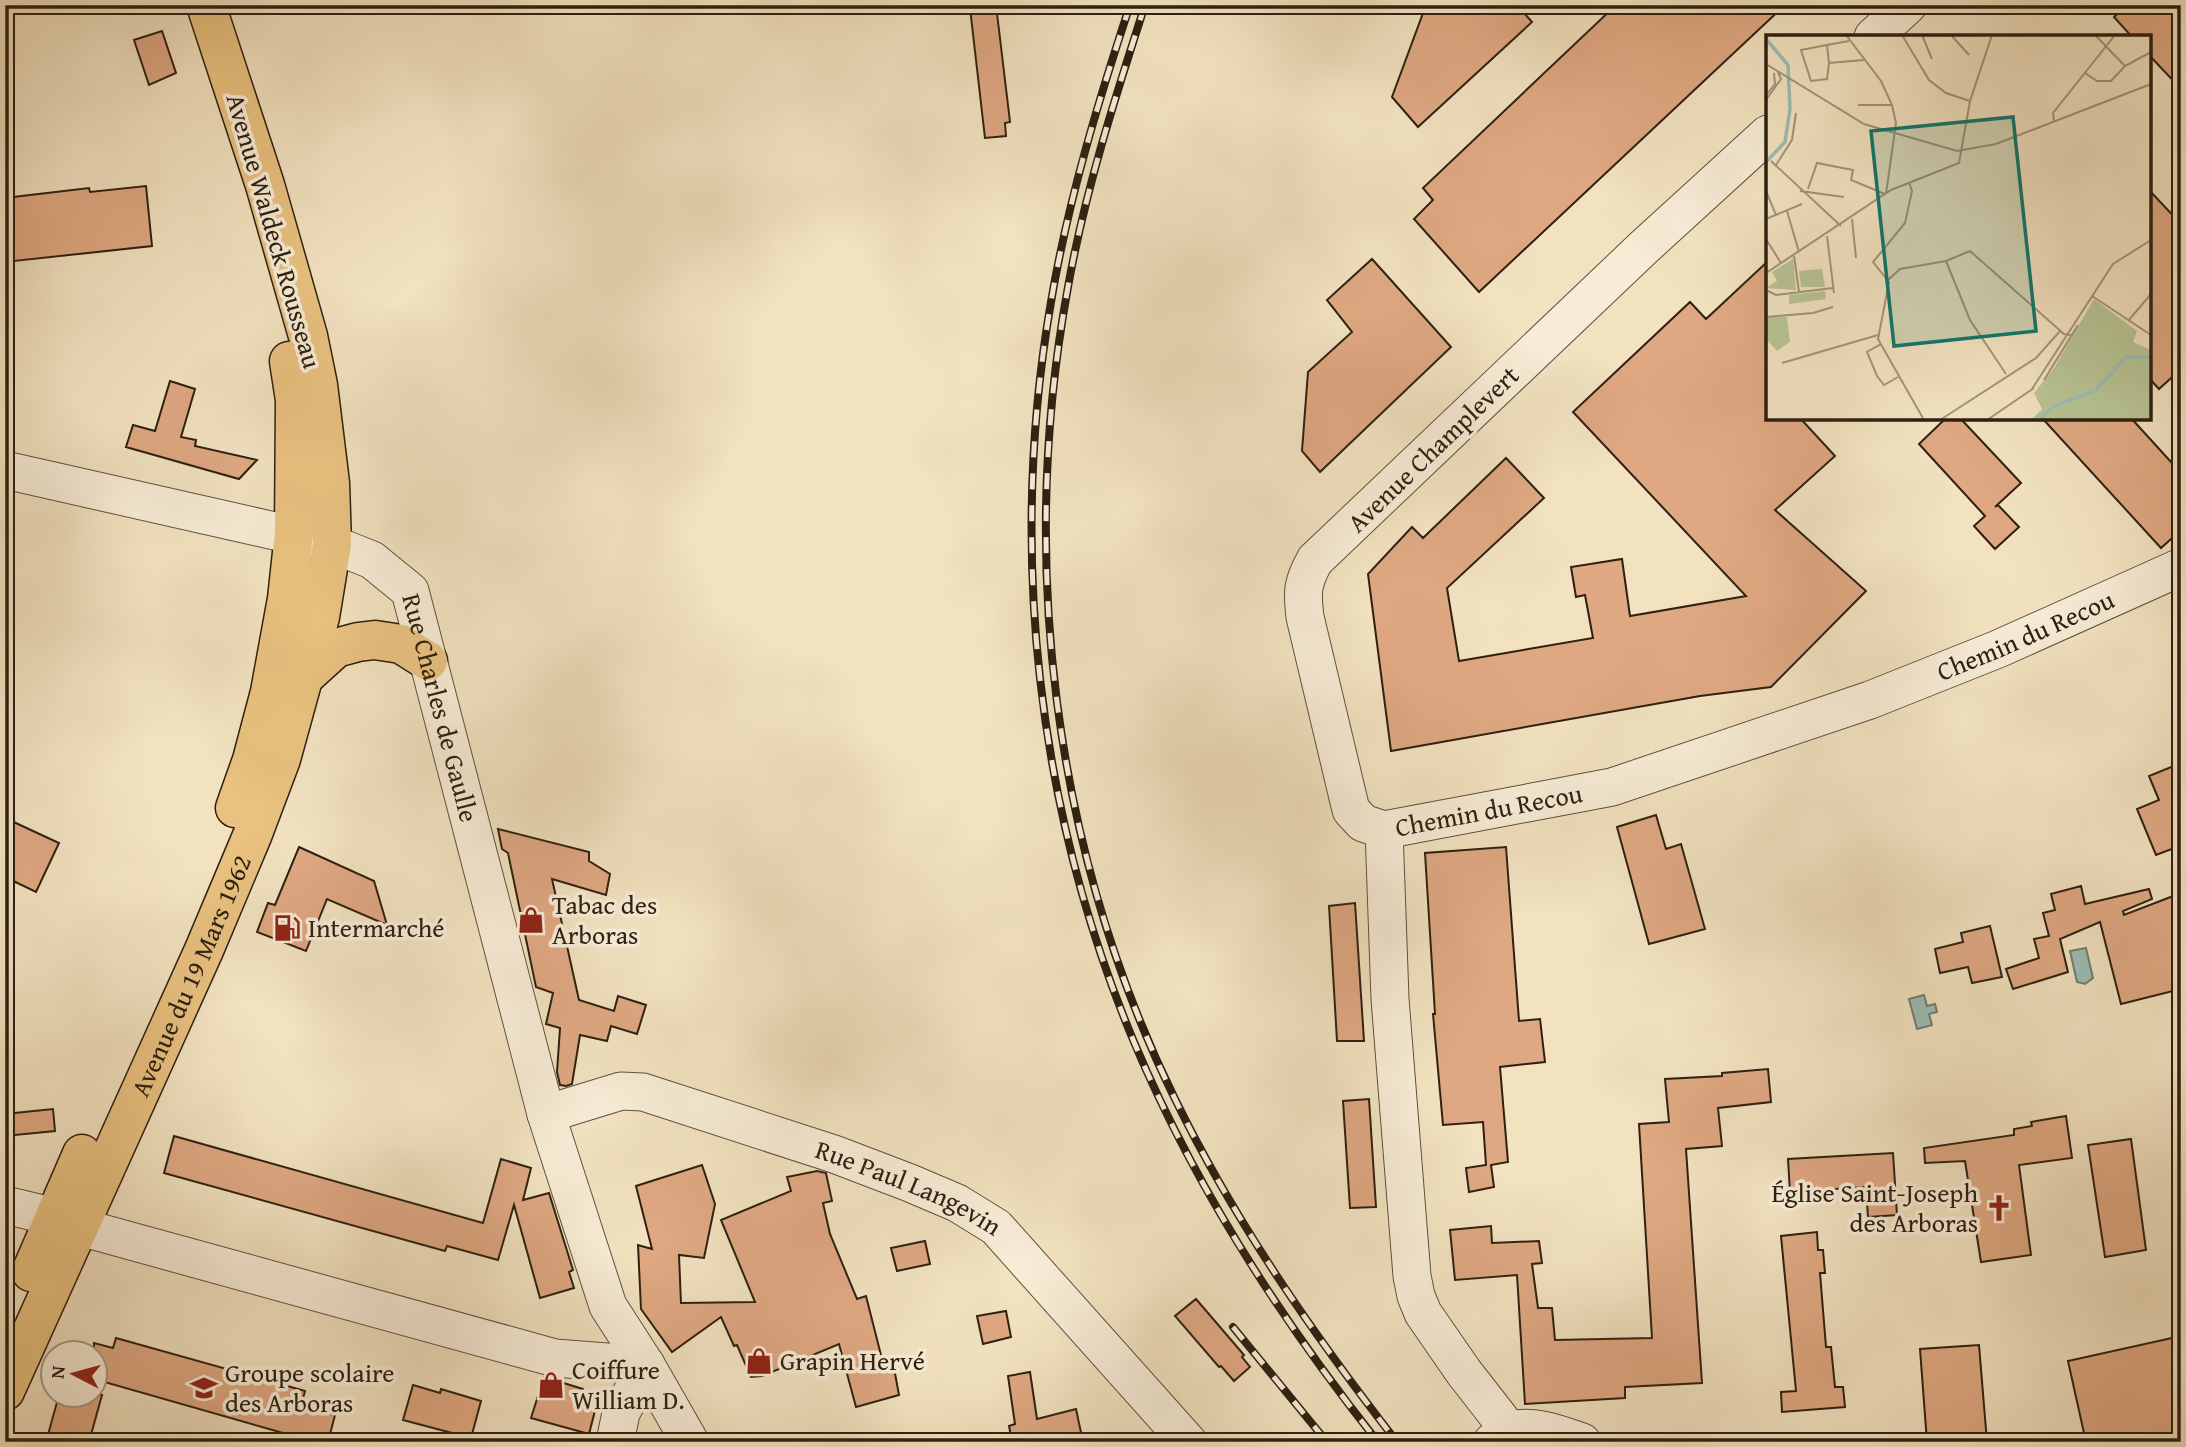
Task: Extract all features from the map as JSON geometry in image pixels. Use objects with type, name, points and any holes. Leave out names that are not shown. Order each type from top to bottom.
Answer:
[{"type":"main road","name":"Avenue Waldeck Rousseau","points":[[194,5],[223,83],[262,205],[268,233],[295,400],[294,534]]},
{"type":"main road","name":"Avenue Waldeck Rousseau","points":[[206,5],[265,185],[308,335],[318,386],[329,473],[332,544]]},
{"type":"main road","name":"Avenue du 19 Mars 1962","points":[[5,1391],[68,1222],[243,786],[270,692],[287,599],[294,534]]},
{"type":"main road","name":"Avenue du 19 Mars 1962","points":[[5,1327],[68,1222],[252,836],[281,759],[304,677],[323,607],[332,544]]},
{"type":"main road","points":[[304,677],[336,648],[358,642],[375,640],[401,644],[428,661]]},
{"type":"street","points":[[1875,35],[1908,5]]},
{"type":"street","name":"Avenue Champlevert","points":[[1384,830],[1363,823],[1351,810],[1305,617],[1302,588],[1307,573],[1315,561],[1642,249],[1766,136]]},
{"type":"street","name":"Rue Charles de Gaulle","points":[[5,470],[332,544],[372,560],[410,591],[545,1114],[608,1306],[690,1442]]},
{"type":"street","name":"Chemin du Recou","points":[[1501,1436],[1432,1328],[1416,1296],[1390,999],[1384,830],[1612,787],[1870,700],[2010,644],[2181,567]]},
{"type":"street","name":"Rue Paul Langevin","points":[[545,1114],[621,1091],[643,1092],[834,1154],[957,1203],[996,1227],[1188,1442]]},
{"type":"street","points":[[5,1205],[555,1359],[646,1365],[621,1413],[615,1442]]},
{"type":"street","points":[[1501,1436],[1531,1429],[1556,1433],[1582,1442]]},
{"type":"water","points":[[2086,948],[2093,978],[2085,984],[2077,982],[2070,951]]},
{"type":"water","points":[[1924,995],[1927,1006],[1935,1004],[1937,1012],[1929,1014],[1932,1025],[1917,1029],[1909,999]]},
{"type":"building","points":[[996,5],[1010,122],[1005,123],[1006,136],[985,138],[970,8]]},
{"type":"building","points":[[1426,5],[1517,5],[1532,22],[1418,127],[1392,97]]},
{"type":"building","points":[[1616,5],[1785,5],[1479,292],[1414,219],[1433,200],[1423,188]]},
{"type":"building","points":[[2127,5],[2181,5],[2181,89],[2151,57],[2151,35],[2130,35],[2114,17]]},
{"type":"building","points":[[162,31],[176,73],[149,85],[134,40]]},
{"type":"building","points":[[146,186],[152,246],[5,262],[5,198],[89,188],[90,192]]},
{"type":"building","points":[[2151,192],[2181,224],[2181,369],[2159,389],[2151,380]]},
{"type":"building","points":[[1372,259],[1451,347],[1320,472],[1302,451],[1308,372],[1352,332],[1327,300]]},
{"type":"building","points":[[1766,263],[1766,420],[1802,420],[1835,456],[1775,510],[1866,591],[1771,687],[1700,696],[1391,751],[1368,574],[1412,527],[1423,538],[1506,458],[1544,498],[1447,588],[1459,661],[1593,638],[1585,595],[1576,597],[1571,567],[1622,559],[1630,616],[1746,596],[1573,412],[1690,302],[1706,319]]},
{"type":"building","points":[[170,381],[195,389],[181,437],[196,440],[195,446],[257,460],[239,479],[126,447],[133,425],[155,431]]},
{"type":"building","points":[[1944,420],[1962,420],[2021,483],[1995,507],[1998,505],[2019,527],[1995,549],[1974,526],[1985,516],[1919,444]]},
{"type":"building","points":[[2044,420],[2133,420],[2181,473],[2181,530],[2161,548]]},
{"type":"building","points":[[2181,763],[2181,853],[2177,847],[2156,855],[2137,809],[2159,800],[2149,776]]},
{"type":"building","points":[[1656,815],[1666,849],[1681,844],[1705,929],[1649,944],[1617,827]]},
{"type":"building","points":[[5,818],[59,843],[36,892],[5,877]]},
{"type":"building","points":[[498,829],[589,852],[589,861],[610,874],[606,895],[552,879],[579,1000],[614,1011],[618,996],[646,1005],[637,1034],[611,1026],[607,1041],[580,1035],[572,1084],[566,1086],[560,1085],[557,1072],[560,1028],[546,1024],[553,993],[536,987],[508,853],[502,849]]},
{"type":"building","points":[[299,847],[374,881],[387,925],[327,899],[306,951],[257,932],[268,903],[275,905]]},
{"type":"building","points":[[1506,847],[1519,1021],[1540,1019],[1545,1062],[1500,1067],[1508,1162],[1491,1165],[1494,1187],[1469,1192],[1466,1168],[1486,1165],[1483,1122],[1443,1125],[1433,1014],[1425,853]]},
{"type":"building","points":[[2081,886],[2085,904],[2149,889],[2152,899],[2123,911],[2124,915],[2181,893],[2181,989],[2121,1004],[2100,922],[2060,939],[2068,972],[2013,989],[2006,969],[2039,958],[2034,939],[2049,936],[2043,913],[2055,910],[2051,894]]},
{"type":"building","points":[[1355,903],[1364,1041],[1337,1041],[1329,906]]},
{"type":"building","points":[[1990,926],[2002,977],[1972,983],[1968,967],[1940,973],[1935,949],[1963,942],[1961,933]]},
{"type":"building","points":[[1768,1069],[1771,1102],[1718,1108],[1722,1146],[1686,1149],[1702,1383],[1625,1387],[1625,1398],[1525,1404],[1517,1275],[1455,1280],[1450,1230],[1491,1226],[1492,1243],[1539,1241],[1542,1263],[1532,1264],[1538,1308],[1552,1308],[1555,1340],[1652,1338],[1639,1124],[1669,1122],[1665,1079],[1722,1076],[1722,1073]]},
{"type":"building","points":[[1369,1099],[1376,1207],[1350,1208],[1343,1101]]},
{"type":"building","points":[[53,1109],[55,1131],[5,1136],[5,1114]]},
{"type":"building","name":"Église Saint-Joseph des Arboras","points":[[2066,1116],[2072,1158],[2019,1165],[2031,1255],[1981,1262],[1965,1161],[1925,1163],[1924,1148],[2014,1135],[2014,1129],[2032,1126],[2031,1122]]},
{"type":"building","points":[[174,1136],[483,1223],[501,1159],[531,1168],[523,1200],[549,1193],[573,1270],[569,1272],[574,1288],[540,1298],[514,1205],[498,1260],[447,1246],[445,1251],[164,1173]]},
{"type":"building","points":[[2131,1139],[2146,1250],[2105,1257],[2088,1145]]},
{"type":"building","points":[[1893,1153],[1897,1215],[1868,1217],[1866,1187],[1790,1192],[1788,1159]]},
{"type":"building","points":[[702,1165],[715,1204],[704,1258],[679,1255],[681,1303],[755,1302],[721,1220],[791,1191],[787,1177],[817,1171],[826,1173],[832,1201],[823,1203],[830,1234],[857,1299],[866,1296],[885,1371],[894,1368],[899,1395],[856,1407],[839,1344],[762,1376],[751,1377],[721,1317],[672,1352],[641,1309],[638,1245],[652,1249],[636,1186]]},
{"type":"building","points":[[1817,1232],[1818,1250],[1823,1250],[1825,1273],[1820,1273],[1826,1347],[1831,1347],[1835,1387],[1843,1387],[1845,1407],[1782,1412],[1781,1392],[1796,1391],[1781,1236]]},
{"type":"building","points":[[925,1241],[930,1264],[897,1271],[891,1248]]},
{"type":"building","points":[[1196,1299],[1244,1355],[1242,1357],[1250,1367],[1234,1381],[1175,1316]]},
{"type":"building","points":[[1006,1311],[1011,1337],[983,1344],[977,1316]]},
{"type":"building","points":[[2181,1336],[2181,1442],[2086,1442],[2068,1361]]},
{"type":"building","points":[[116,1338],[305,1391],[302,1402],[335,1415],[328,1442],[288,1442],[290,1435],[108,1383],[108,1347],[113,1348]]},
{"type":"building","points":[[1979,1345],[1987,1442],[1927,1442],[1920,1349]]},
{"type":"building","points":[[1030,1372],[1037,1419],[1076,1409],[1083,1442],[1057,1442],[1055,1434],[1012,1441],[1009,1426],[1015,1424],[1008,1376]]},
{"type":"building","points":[[544,1377],[583,1389],[582,1395],[598,1399],[589,1434],[531,1418]]},
{"type":"building","points":[[413,1385],[440,1393],[441,1389],[481,1401],[471,1438],[403,1420]]},
{"type":"building","points":[[55,1408],[98,1408],[89,1442],[46,1442]]},
{"type":"railway","points":[[1130,5],[1095,115],[1066,227],[1051,302],[1038,396],[1032,490],[1033,584],[1040,678],[1054,772],[1074,864],[1101,954],[1134,1042],[1158,1096],[1184,1149],[1242,1251],[1342,1396],[1378,1442]]},
{"type":"railway","points":[[1145,5],[1083,216],[1068,287],[1053,390],[1046,494],[1048,598],[1057,702],[1074,805],[1100,906],[1133,1004],[1198,1145],[1277,1276],[1335,1360],[1397,1442]]},
{"type":"railway","points":[[1233,1327],[1327,1442]]},
{"type":"place","name":"Tabac des Arboras","points":[[531,920]]},
{"type":"place","name":"Intermarché","points":[[287,928]]},
{"type":"place","name":"Église Saint-Joseph des Arboras","points":[[1999,1208]]},
{"type":"place","name":"Grapin Hervé","points":[[759,1361]]},
{"type":"place","name":"Coiffure William D.","points":[[551,1385]]},
{"type":"place","name":"Groupe scolaire des Arboras","points":[[204,1388]]}]
